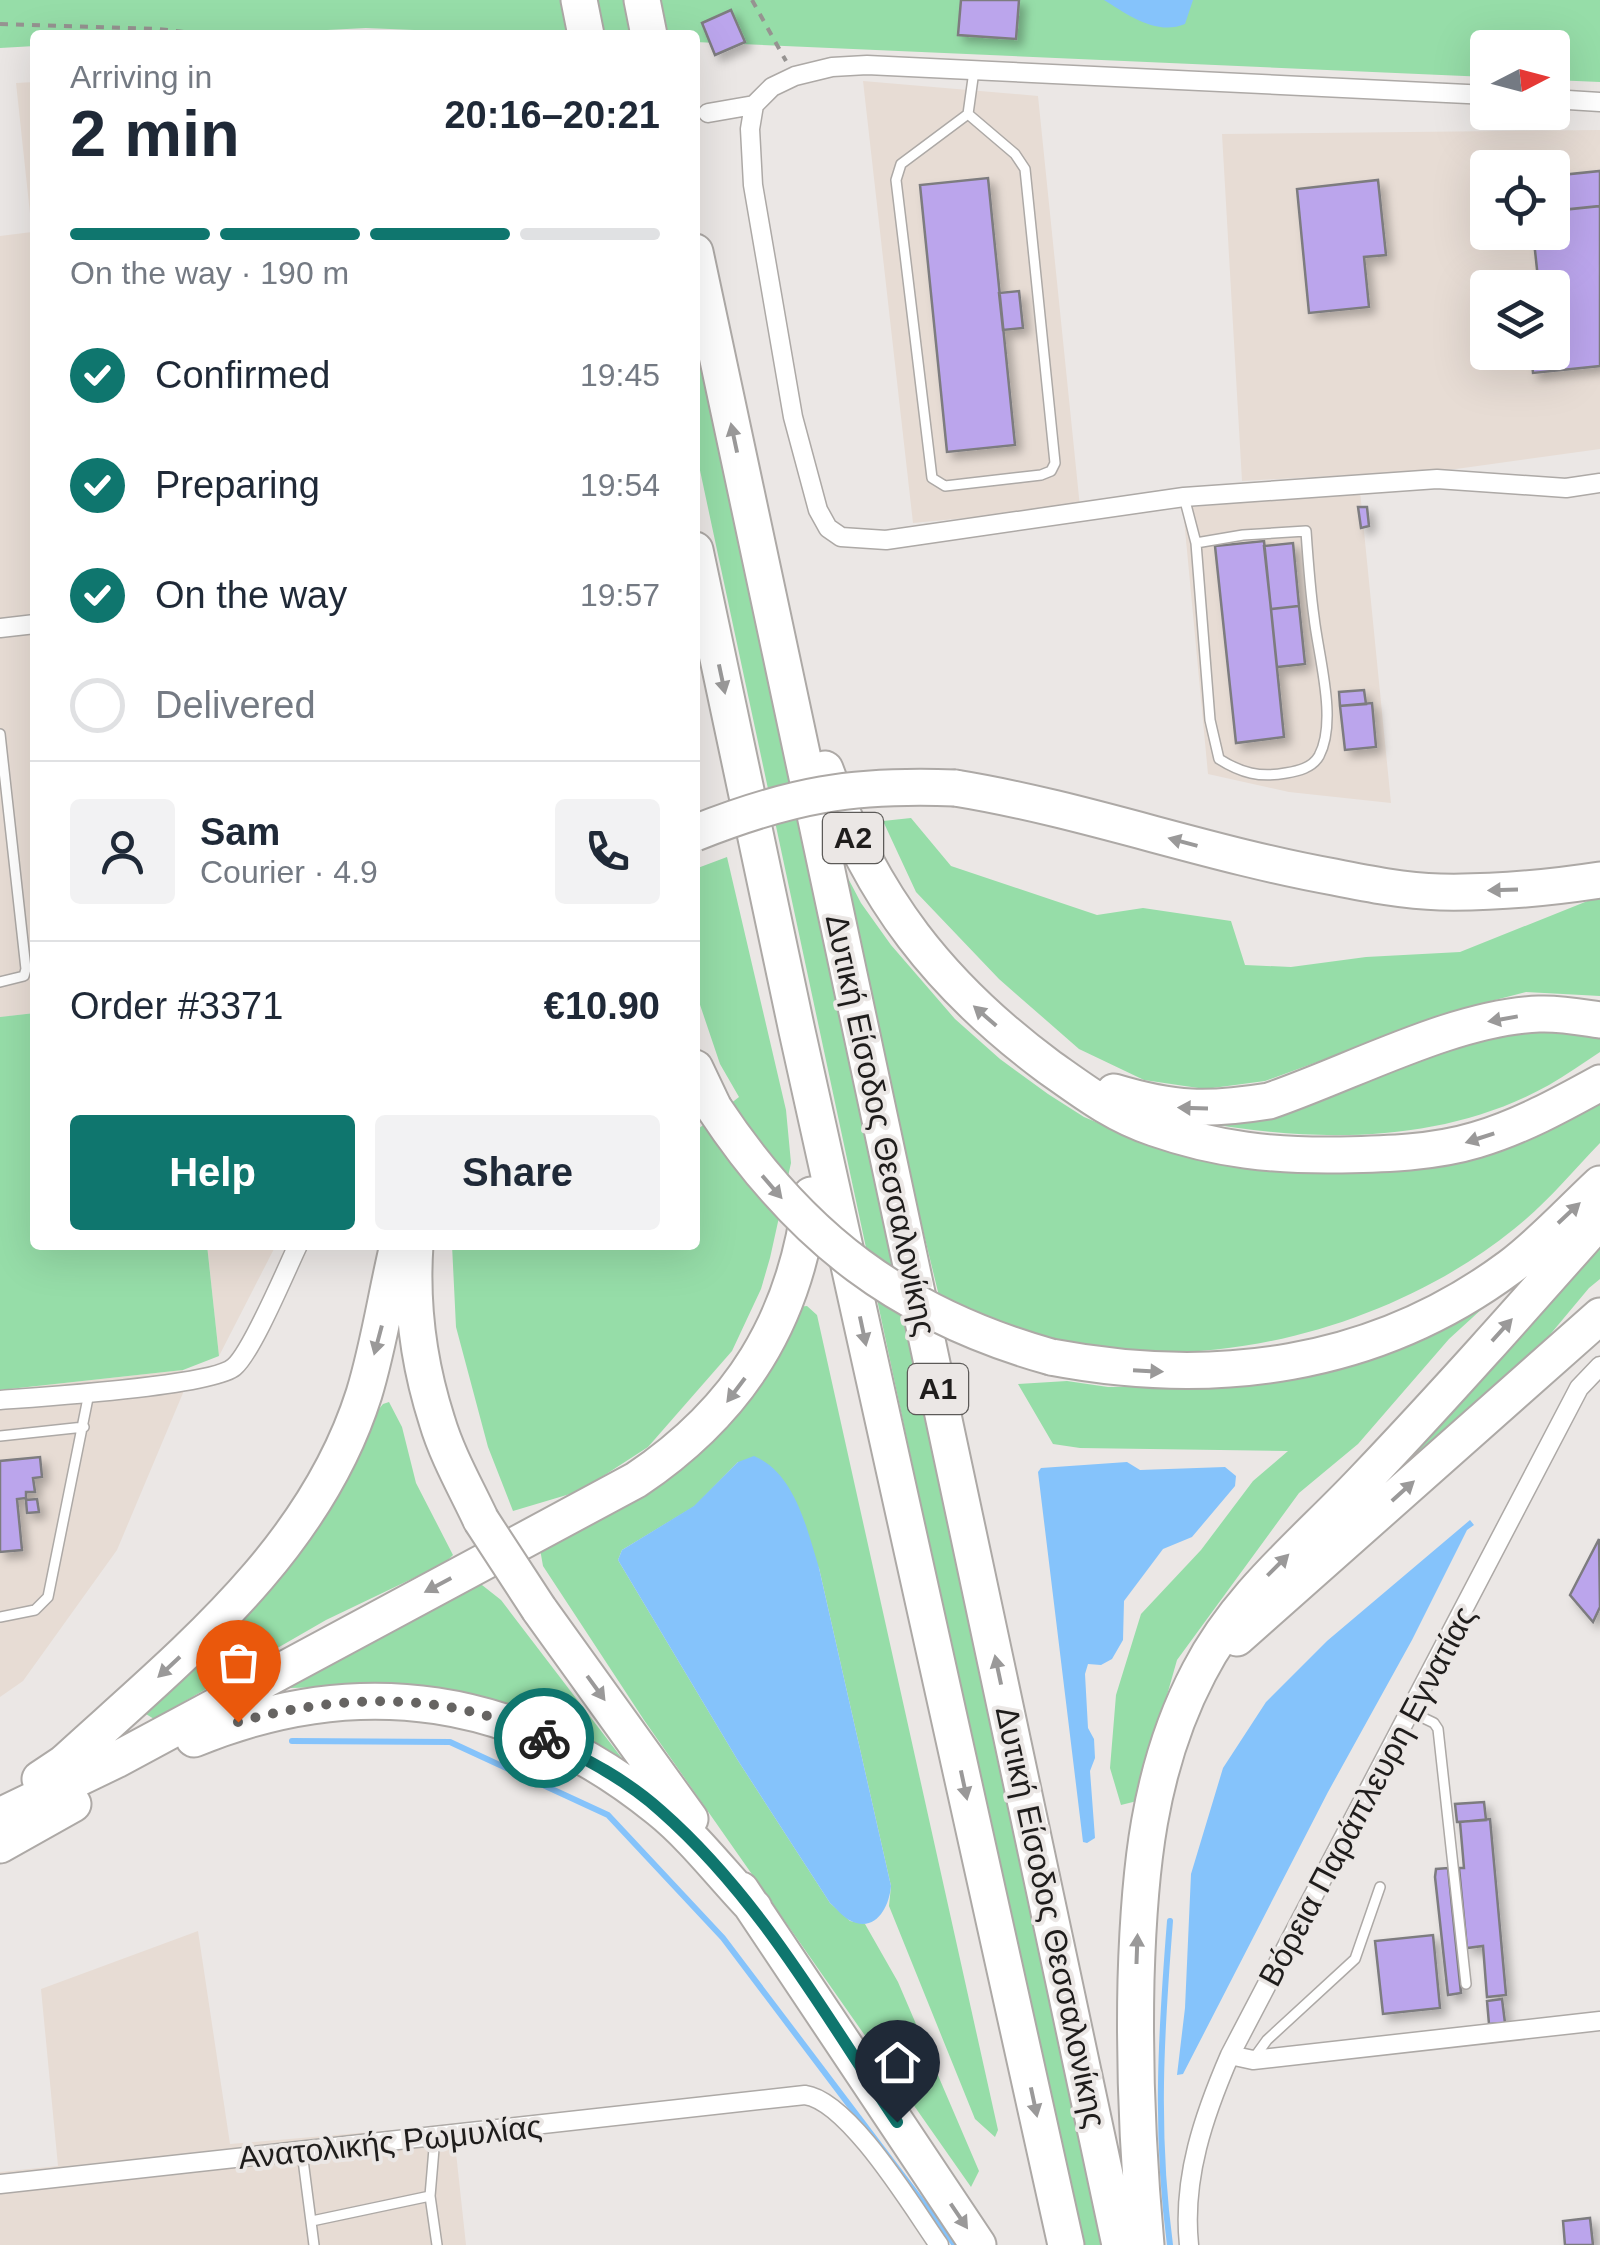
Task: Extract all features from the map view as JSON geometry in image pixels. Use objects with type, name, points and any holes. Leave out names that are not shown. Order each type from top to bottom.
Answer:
[{"type":"highway","points":[[579,0],[585,30]]},
{"type":"highway","points":[[642,0],[648,30]]},
{"type":"highway","name":"Α1","points":[[700,275],[755,533]]},
{"type":"highway","name":"Α2","points":[[755,533],[788,626],[825,770],[861,855],[904,926],[935,966],[978,1010],[1100,1104],[1152,1128],[1229,1148],[1277,1156],[1389,1153],[1444,1148],[1523,1123],[1600,1083]]},
{"type":"highway","name":"Δυτική Είσοδος Θεσσαλονίκης","points":[[755,533],[1120,2245]]},
{"type":"highway","name":"Δυτική Είσοδος Θεσσαλονίκης","points":[[700,574],[1066,2245]]},
{"type":"highway","points":[[700,831],[795,798],[897,785],[956,788],[1019,798],[1270,866],[1389,887],[1474,891],[1600,880]]},
{"type":"highway","points":[[1062,1076],[1147,1102],[1182,1109],[1219,1109],[1269,1101],[1490,1021],[1536,1014],[1600,1020]]},
{"type":"highway","points":[[0,1816],[116,1760],[636,1480],[700,1431],[750,1372],[788,1300],[801,1262],[813,1180],[797,1030]]},
{"type":"highway","points":[[700,1079],[744,1154],[776,1192],[862,1269],[913,1304],[968,1330],[1052,1357],[1145,1372],[1199,1372],[1299,1361],[1393,1333],[1511,1266],[1600,1184]]},
{"type":"highway","points":[[1146,2245],[1134,2047],[1140,1883],[1157,1776],[1179,1715],[1199,1671],[1229,1622],[1264,1579],[1364,1481],[1600,1220]]},
{"type":"highway","points":[[0,1806],[64,1763],[140,1694],[246,1593],[292,1535],[339,1455],[364,1396],[397,1250]]},
{"type":"highway","points":[[415,1250],[413,1278],[422,1360],[437,1422],[482,1520],[539,1609],[754,1908],[978,2245]]},
{"type":"highway","points":[[1199,1671],[1600,1316]]},
{"type":"highway","points":[[0,1846],[155,1758],[238,1722],[292,1707],[331,1703],[434,1704],[525,1728],[617,1778],[662,1811],[754,1908]]},
{"type":"street","points":[[708,114],[754,105],[772,87],[796,76],[832,67],[866,65],[1470,94]]},
{"type":"street","points":[[1570,100],[1600,102]]},
{"type":"street","points":[[754,105],[750,129],[753,185],[786,378],[813,491],[828,528],[842,537],[886,540],[1184,497],[1438,479],[1566,488],[1600,483]]},
{"type":"street","points":[[0,628],[30,625]]},
{"type":"street","points":[[0,1400],[89,1393],[216,1376],[232,1369],[243,1356],[296,1250]]},
{"type":"street","name":"Βόρεια Παράπλευρη Εγνατίας","points":[[1190,2245],[1196,2145],[1206,2110],[1230,2055],[1578,1388],[1600,1366]]},
{"type":"street","points":[[1230,2055],[1253,2060],[1600,2021]]},
{"type":"street","name":"Ανατολικής Ρωμυλίας","points":[[0,2184],[812,2096],[832,2106],[886,2168],[939,2245]]},
{"type":"lane","points":[[968,114],[1015,154],[1024,169],[1055,463],[1051,471],[1041,475],[945,486],[932,478],[896,180],[902,164],[968,114],[974,71]]},
{"type":"lane","points":[[1184,497],[1196,544],[1210,720],[1219,760],[1240,772],[1257,774],[1305,769],[1318,759],[1326,736],[1326,702],[1306,531],[1242,535],[1196,544]]},
{"type":"lane","points":[[0,734],[26,969],[18,980],[0,982]]},
{"type":"lane","points":[[0,1617],[35,1610],[48,1597],[89,1393]]},
{"type":"lane","points":[[0,1436],[84,1427]]},
{"type":"lane","points":[[1411,1712],[1434,1723],[1438,1730],[1466,1984]]},
{"type":"lane","points":[[1253,2060],[1267,2040],[1355,1959],[1380,1888]]},
{"type":"lane","points":[[435,2138],[430,2196],[437,2245]]},
{"type":"lane","points":[[302,2152],[314,2245]]},
{"type":"lane","points":[[312,2221],[430,2196]]},
{"type":"path","points":[[752,0],[796,76]]},
{"type":"path","points":[[0,24],[172,30]]},
{"type":"shaded area","points":[[863,81],[1038,96],[1080,507],[913,523]]},
{"type":"shaded area","points":[[30,82],[30,213],[16,83]]},
{"type":"shaded area","points":[[1600,130],[1600,449],[1456,469],[1242,481],[1222,134]]},
{"type":"shaded area","points":[[30,232],[30,1014],[0,1017],[0,236]]},
{"type":"shaded area","points":[[1360,491],[1391,803],[1289,792],[1208,774],[1183,508]]},
{"type":"shaded area","points":[[208,1250],[273,1250],[219,1356]]},
{"type":"shaded area","points":[[183,1370],[183,1393],[117,1550],[23,1681],[0,1697],[0,1390]]},
{"type":"shaded area","points":[[198,1931],[230,2144],[453,2125],[466,2245],[0,2245],[0,2172],[58,2166],[41,1989]]},
{"type":"green space","points":[[0,0],[1600,0],[1600,82],[1570,81],[1570,30],[1470,30],[1470,76],[700,42],[700,30],[30,30],[30,46],[0,48]]},
{"type":"green space","points":[[700,338],[1104,2245],[1079,2245],[700,470]]},
{"type":"green space","points":[[911,818],[951,866],[1097,915],[1143,908],[1231,921],[1245,965],[1291,967],[1366,957],[1460,952],[1600,896],[1600,996],[1526,992],[1468,1007],[1265,1081],[1205,1089],[1144,1080],[1079,1049],[999,979],[916,892],[883,821]]},
{"type":"green space","points":[[828,840],[861,903],[891,945],[955,1019],[1048,1094],[1084,1117],[1132,1137],[1292,1172],[1600,1093],[1600,1143],[1526,1219],[1466,1263],[1412,1293],[1296,1336],[1173,1352],[1112,1350],[1053,1340],[995,1321],[939,1296]]},
{"type":"green space","points":[[727,857],[786,1110],[791,1163],[761,1289],[732,1351],[648,1447],[580,1491],[513,1511],[488,1447],[456,1327],[452,1250],[700,1250],[700,1127],[739,1097],[720,1064],[700,1005],[700,867]]},
{"type":"green space","points":[[30,1014],[30,1250],[208,1250],[219,1356],[183,1370],[0,1390],[0,1017]]},
{"type":"green space","points":[[1489,1027],[1600,1032],[1600,1052],[1549,1085],[1507,1105],[1419,1129],[1327,1135],[1235,1128],[1190,1120]]},
{"type":"green space","points":[[1600,1241],[1600,1279],[1543,1343],[1414,1456],[1382,1473]]},
{"type":"green space","points":[[1480,1296],[1484,1307],[1449,1339],[1358,1444],[1299,1493],[1177,1660],[1137,1801],[1121,1805],[1110,1768],[1116,1695],[1141,1614],[1201,1550],[1253,1481],[1288,1451],[1080,1448],[1053,1444],[1018,1384],[1067,1381],[1108,1387],[1208,1386]]},
{"type":"green space","points":[[807,1306],[817,1315],[998,2130],[995,2137],[975,2119],[889,1906],[891,1886],[819,1568],[738,1462],[695,1506],[622,1550],[618,1560],[737,1759],[830,1903],[850,1921],[865,1924],[898,1982],[979,2171],[971,2187],[644,1720],[543,1566],[540,1549],[671,1471],[796,1307]]},
{"type":"green space","points":[[389,1402],[402,1427],[416,1483],[453,1555],[445,1563],[326,1620],[154,1719],[146,1714],[147,1704],[300,1554],[337,1494],[374,1415]]},
{"type":"green space","points":[[468,1582],[482,1585],[501,1600],[624,1761],[622,1766],[357,1686],[291,1688],[288,1682]]},
{"type":"water","points":[[1104,0],[1193,0],[1185,24],[1164,27],[1143,22]]},
{"type":"water","points":[[754,1456],[780,1475],[789,1489],[804,1520],[819,1568],[891,1886],[884,1910],[866,1924],[849,1920],[830,1903],[737,1759],[618,1560],[622,1550],[694,1506],[738,1462]]},
{"type":"water","points":[[1127,1462],[1140,1470],[1225,1467],[1236,1476],[1235,1486],[1192,1537],[1163,1549],[1124,1601],[1123,1640],[1112,1659],[1101,1665],[1088,1664],[1085,1674],[1088,1728],[1094,1739],[1095,1758],[1090,1771],[1095,1838],[1087,1843],[1083,1842],[1038,1472],[1041,1468]]},
{"type":"water","points":[[1470,1520],[1474,1525],[1467,1530],[1328,1792],[1183,2074],[1177,2075],[1185,2008],[1191,1874],[1223,1768],[1266,1702],[1327,1641]]},
{"type":"building","points":[[961,0],[1019,0],[1016,39],[958,35]]},
{"type":"building","points":[[731,10],[745,42],[715,55],[702,23]]},
{"type":"building","points":[[1600,171],[1600,206],[1570,209],[1570,174]]},
{"type":"building","points":[[988,178],[1015,445],[947,452],[920,185]]},
{"type":"building","points":[[1378,180],[1386,255],[1364,257],[1369,307],[1309,313],[1297,189]]},
{"type":"building","points":[[1600,206],[1600,366],[1570,369],[1570,270],[1537,270],[1535,250],[1570,250],[1570,209]]},
{"type":"building","points":[[1019,291],[1023,328],[1003,330],[999,293]]},
{"type":"building","points":[[1358,507],[1367,507],[1369,526],[1361,528]]},
{"type":"building","points":[[1264,541],[1284,737],[1236,743],[1215,546]]},
{"type":"building","points":[[1293,543],[1299,606],[1271,609],[1264,546]]},
{"type":"building","points":[[1299,606],[1305,664],[1277,667],[1271,609]]},
{"type":"building","points":[[1364,690],[1366,704],[1340,706],[1339,692]]},
{"type":"building","points":[[1372,703],[1376,747],[1345,750],[1340,706]]},
{"type":"building","points":[[40,1457],[42,1477],[33,1478],[35,1492],[26,1492],[26,1498],[17,1499],[22,1550],[0,1552],[0,1461]]},
{"type":"building","points":[[37,1499],[39,1512],[27,1513],[26,1500]]},
{"type":"building","points":[[1599,1539],[1600,1607],[1593,1622],[1570,1595]]},
{"type":"building","points":[[1484,1802],[1486,1820],[1457,1822],[1455,1804]]},
{"type":"building","points":[[1490,1819],[1506,1995],[1487,1997],[1483,1946],[1467,1948],[1459,1868],[1464,1868],[1460,1822]]},
{"type":"building","points":[[1448,1868],[1461,1993],[1448,1995],[1435,1877],[1436,1869]]},
{"type":"building","points":[[1433,1935],[1440,2008],[1383,2014],[1375,1941]]},
{"type":"building","points":[[1502,1999],[1505,2023],[1489,2024],[1487,2001]]},
{"type":"building","points":[[1590,2218],[1593,2245],[1565,2245],[1563,2221]]},
{"type":"waterway","points":[[292,1741],[450,1742],[608,1815],[723,1938],[955,2245]]},
{"type":"waterway","points":[[1170,1921],[1161,2083],[1162,2163],[1170,2245]]},
{"type":"way so far","points":[[238,1722],[292,1707],[331,1703],[434,1704],[470,1711],[544,1738]]},
{"type":"route","points":[[544,1738],[617,1778],[662,1811],[754,1908],[897,2122]]}]
